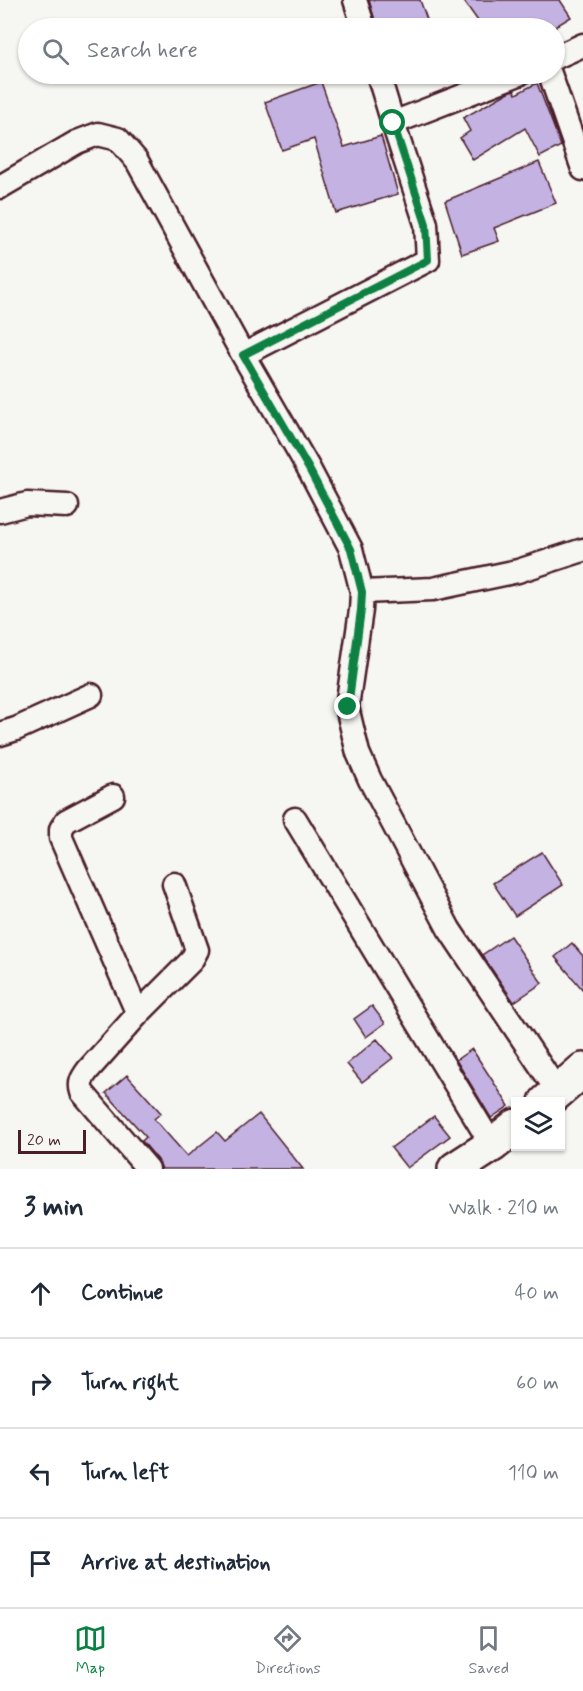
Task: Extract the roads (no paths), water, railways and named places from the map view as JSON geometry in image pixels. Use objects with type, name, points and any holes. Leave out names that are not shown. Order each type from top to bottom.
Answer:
[{"type":"main road","points":[[552,1097],[583,1070]]},
{"type":"main road","points":[[455,1169],[504,1135]]},
{"type":"street","points":[[355,0],[361,18]]},
{"type":"street","points":[[565,53],[583,45]]},
{"type":"street","points":[[243,355],[428,260],[426,224],[381,84]]},
{"type":"street","points":[[393,123],[493,84]]},
{"type":"street","points":[[553,84],[583,169]]},
{"type":"street","points":[[0,187],[77,142],[98,134],[118,139],[137,162],[243,355],[309,469],[351,549],[362,592],[348,707],[358,753],[449,929],[552,1097]]},
{"type":"street","points":[[0,511],[27,504],[67,506]]},
{"type":"street","points":[[362,592],[433,589],[518,571],[583,550]]},
{"type":"street","points":[[0,734],[91,695]]},
{"type":"street","points":[[113,796],[66,821],[61,830],[61,837],[138,1014]]},
{"type":"street","points":[[296,819],[504,1135]]},
{"type":"street","points":[[148,1169],[82,1092],[80,1086],[82,1077],[138,1014],[192,961],[197,950],[174,884]]}]
